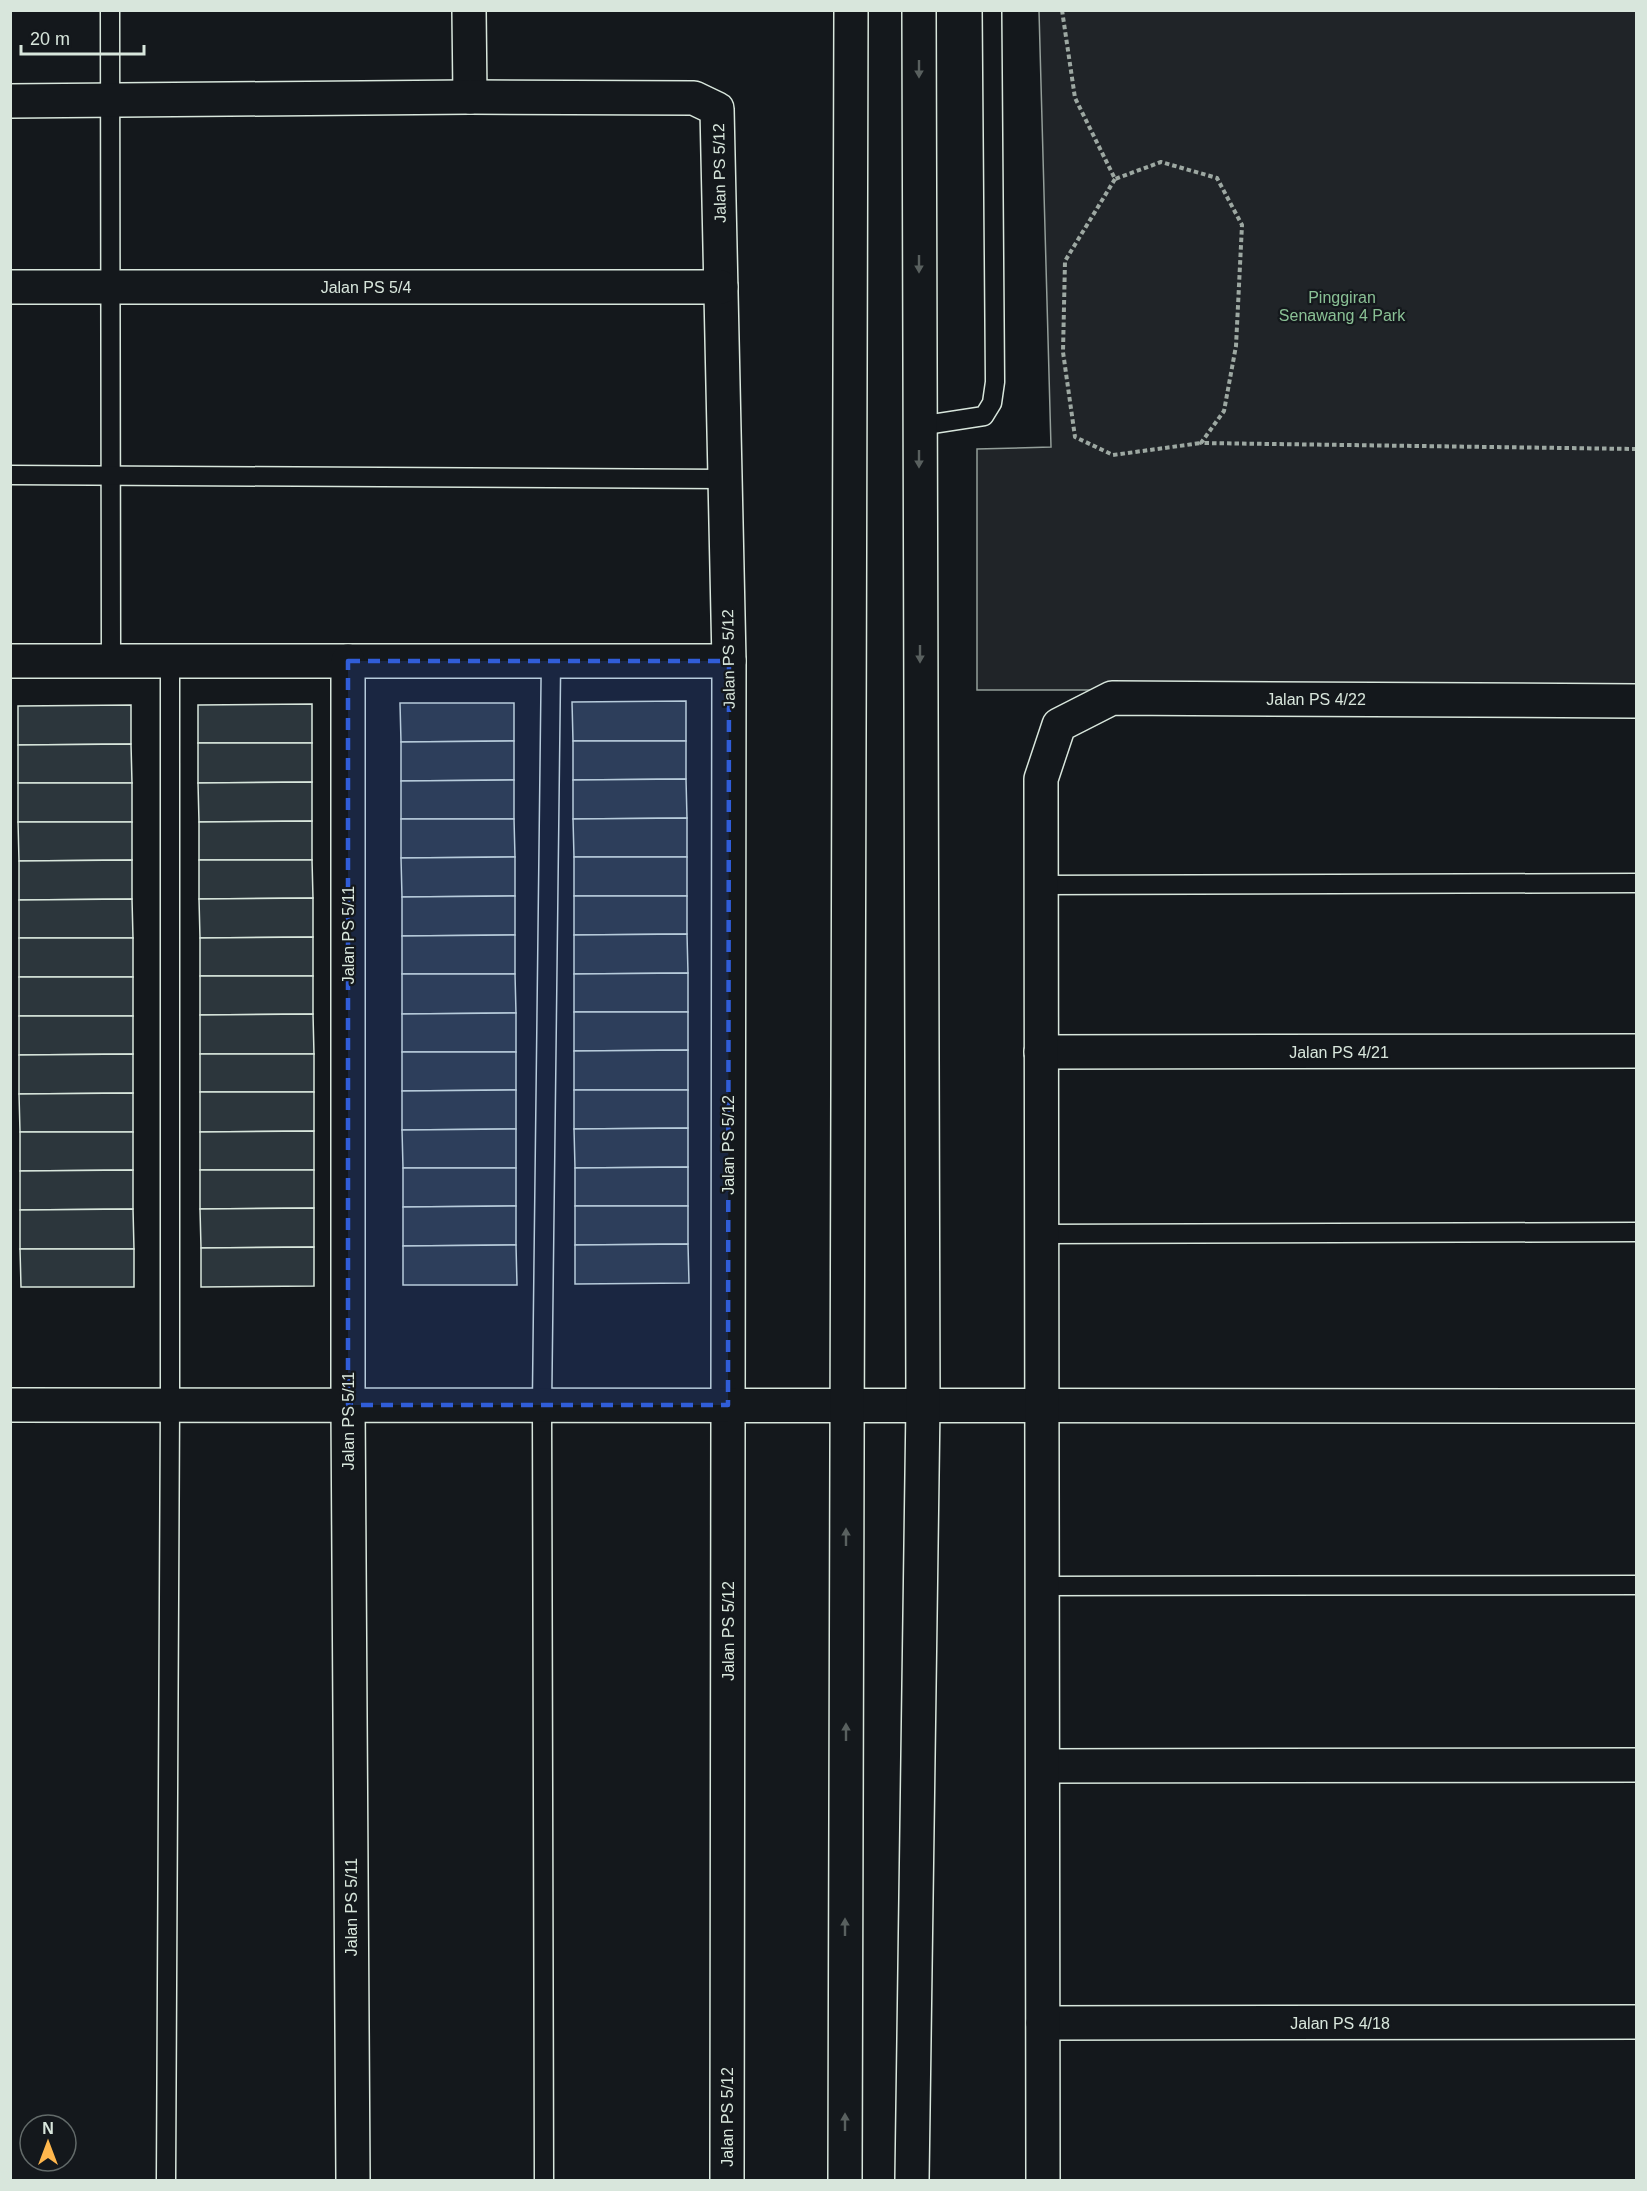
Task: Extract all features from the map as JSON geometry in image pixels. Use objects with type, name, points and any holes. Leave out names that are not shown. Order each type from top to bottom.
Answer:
[{"type":"street","points":[[10,101],[470,97],[469,10]]},
{"type":"street","points":[[845,2181],[851,10]]},
{"type":"street","points":[[912,2181],[923,1405],[919,10]]},
{"type":"street","name":"Jalan PS 5/12","points":[[470,97],[694,98],[717,109],[729,661],[727,2181]]},
{"type":"street","name":"Jalan PS 5/4","points":[[10,287],[721,287]]},
{"type":"street","points":[[10,661],[729,661]]},
{"type":"street","name":"Jalan PS 5/11","points":[[348,661],[348,1405],[352,2181]]},
{"type":"street","name":"Jalan PS 4/22","points":[[1043,2181],[1041,779],[1059,725],[1112,698],[1636,701]]},
{"type":"street","name":"Jalan PS 4/21","points":[[1041,1052],[1636,1051]]},
{"type":"street","points":[[10,1405],[1636,1406]]},
{"type":"street","points":[[1043,1766],[1636,1765]]},
{"type":"street","name":"Jalan PS 4/18","points":[[1043,2023],[1636,2022]]},
{"type":"lane","points":[[110,10],[111,661]]},
{"type":"lane","points":[[919,426],[984,416],[992,403],[995,370],[992,10]]},
{"type":"lane","points":[[10,475],[725,479]]},
{"type":"lane","points":[[165,2181],[170,1405],[170,661]]},
{"type":"lane","points":[[544,2181],[542,1405],[551,661]]},
{"type":"lane","points":[[1041,885],[1636,884]]},
{"type":"lane","points":[[1041,1234],[1636,1232]]},
{"type":"lane","points":[[1042,1586],[1636,1585]]},
{"type":"path","points":[[1062,10],[1075,98],[1114,179]]},
{"type":"path","points":[[1201,443],[1224,411],[1236,346],[1242,225],[1217,178],[1161,162],[1114,179],[1065,261],[1063,352],[1075,437],[1113,455],[1201,443],[1636,449]]},
{"type":"highlighted area","points":[[348,661],[729,661],[728,1405],[348,1405]]},
{"type":"green space","name":"Pinggiran Senawang 4 Park","points":[[1039,11],[1636,11],[1636,690],[977,690],[977,449],[1051,447]]},
{"type":"building","points":[[686,701],[686,741],[573,741],[572,702]]},
{"type":"building","points":[[400,703],[514,703],[514,741],[401,742]]},
{"type":"building","points":[[312,704],[312,743],[198,743],[198,705]]},
{"type":"building","points":[[131,705],[131,744],[18,745],[18,706]]},
{"type":"building","points":[[514,741],[514,780],[401,781],[401,742]]},
{"type":"building","points":[[573,741],[686,741],[686,779],[573,780]]},
{"type":"building","points":[[198,743],[312,743],[312,782],[198,783]]},
{"type":"building","points":[[131,744],[132,783],[18,783],[18,745]]},
{"type":"building","points":[[686,779],[687,818],[573,819],[573,780]]},
{"type":"building","points":[[514,780],[514,819],[401,819],[401,781]]},
{"type":"building","points":[[312,782],[312,821],[199,822],[198,783]]},
{"type":"building","points":[[18,783],[132,783],[132,822],[18,822]]},
{"type":"building","points":[[687,818],[687,857],[574,857],[573,819]]},
{"type":"building","points":[[401,819],[514,819],[515,857],[401,858]]},
{"type":"building","points":[[312,821],[312,860],[199,860],[199,822]]},
{"type":"building","points":[[18,822],[132,822],[132,860],[19,861]]},
{"type":"building","points":[[515,857],[515,896],[402,897],[401,858]]},
{"type":"building","points":[[574,857],[687,857],[687,896],[574,896]]},
{"type":"building","points":[[132,860],[132,899],[19,900],[19,861]]},
{"type":"building","points":[[199,860],[312,860],[313,898],[199,899]]},
{"type":"building","points":[[515,896],[515,935],[402,936],[402,897]]},
{"type":"building","points":[[574,896],[687,896],[687,934],[574,935]]},
{"type":"building","points":[[313,898],[313,937],[200,938],[199,899]]},
{"type":"building","points":[[132,899],[133,938],[19,938],[19,900]]},
{"type":"building","points":[[687,934],[688,973],[574,974],[574,935]]},
{"type":"building","points":[[515,935],[515,974],[402,974],[402,936]]},
{"type":"building","points":[[313,937],[313,976],[200,976],[200,938]]},
{"type":"building","points":[[19,938],[133,938],[133,977],[19,977]]},
{"type":"building","points":[[688,973],[688,1012],[574,1012],[574,974]]},
{"type":"building","points":[[402,974],[515,974],[516,1013],[402,1014]]},
{"type":"building","points":[[200,976],[313,976],[313,1014],[200,1015]]},
{"type":"building","points":[[19,977],[133,977],[133,1016],[19,1016]]},
{"type":"building","points":[[574,1012],[688,1012],[688,1050],[574,1051]]},
{"type":"building","points":[[516,1013],[516,1052],[402,1052],[402,1014]]},
{"type":"building","points":[[313,1014],[314,1054],[200,1054],[200,1015]]},
{"type":"building","points":[[19,1016],[133,1016],[133,1054],[19,1055]]},
{"type":"building","points":[[688,1050],[688,1090],[574,1090],[574,1051]]},
{"type":"building","points":[[402,1052],[516,1052],[516,1090],[402,1091]]},
{"type":"building","points":[[133,1054],[133,1093],[19,1094],[19,1055]]},
{"type":"building","points":[[200,1054],[314,1054],[314,1092],[200,1092]]},
{"type":"building","points":[[516,1090],[516,1129],[402,1130],[402,1091]]},
{"type":"building","points":[[574,1090],[688,1090],[688,1128],[574,1129]]},
{"type":"building","points":[[200,1092],[314,1092],[314,1131],[200,1132]]},
{"type":"building","points":[[133,1093],[133,1132],[20,1132],[19,1094]]},
{"type":"building","points":[[688,1128],[688,1167],[575,1168],[574,1129]]},
{"type":"building","points":[[516,1129],[516,1168],[403,1168],[402,1130]]},
{"type":"building","points":[[314,1131],[314,1170],[200,1170],[200,1132]]},
{"type":"building","points":[[20,1132],[133,1132],[133,1170],[20,1171]]},
{"type":"building","points":[[688,1167],[688,1206],[575,1206],[575,1168]]},
{"type":"building","points":[[403,1168],[516,1168],[516,1206],[403,1207]]},
{"type":"building","points":[[133,1170],[133,1209],[20,1210],[20,1171]]},
{"type":"building","points":[[200,1170],[314,1170],[314,1208],[200,1209]]},
{"type":"building","points":[[516,1206],[516,1245],[403,1246],[403,1207]]},
{"type":"building","points":[[575,1206],[688,1206],[688,1244],[575,1245]]},
{"type":"building","points":[[314,1208],[314,1247],[201,1248],[200,1209]]},
{"type":"building","points":[[133,1209],[134,1249],[20,1249],[20,1210]]},
{"type":"building","points":[[688,1244],[689,1283],[575,1284],[575,1245]]},
{"type":"building","points":[[516,1245],[517,1285],[403,1285],[403,1246]]},
{"type":"building","points":[[314,1247],[314,1286],[201,1287],[201,1248]]},
{"type":"building","points":[[20,1249],[134,1249],[134,1287],[21,1287]]}]
